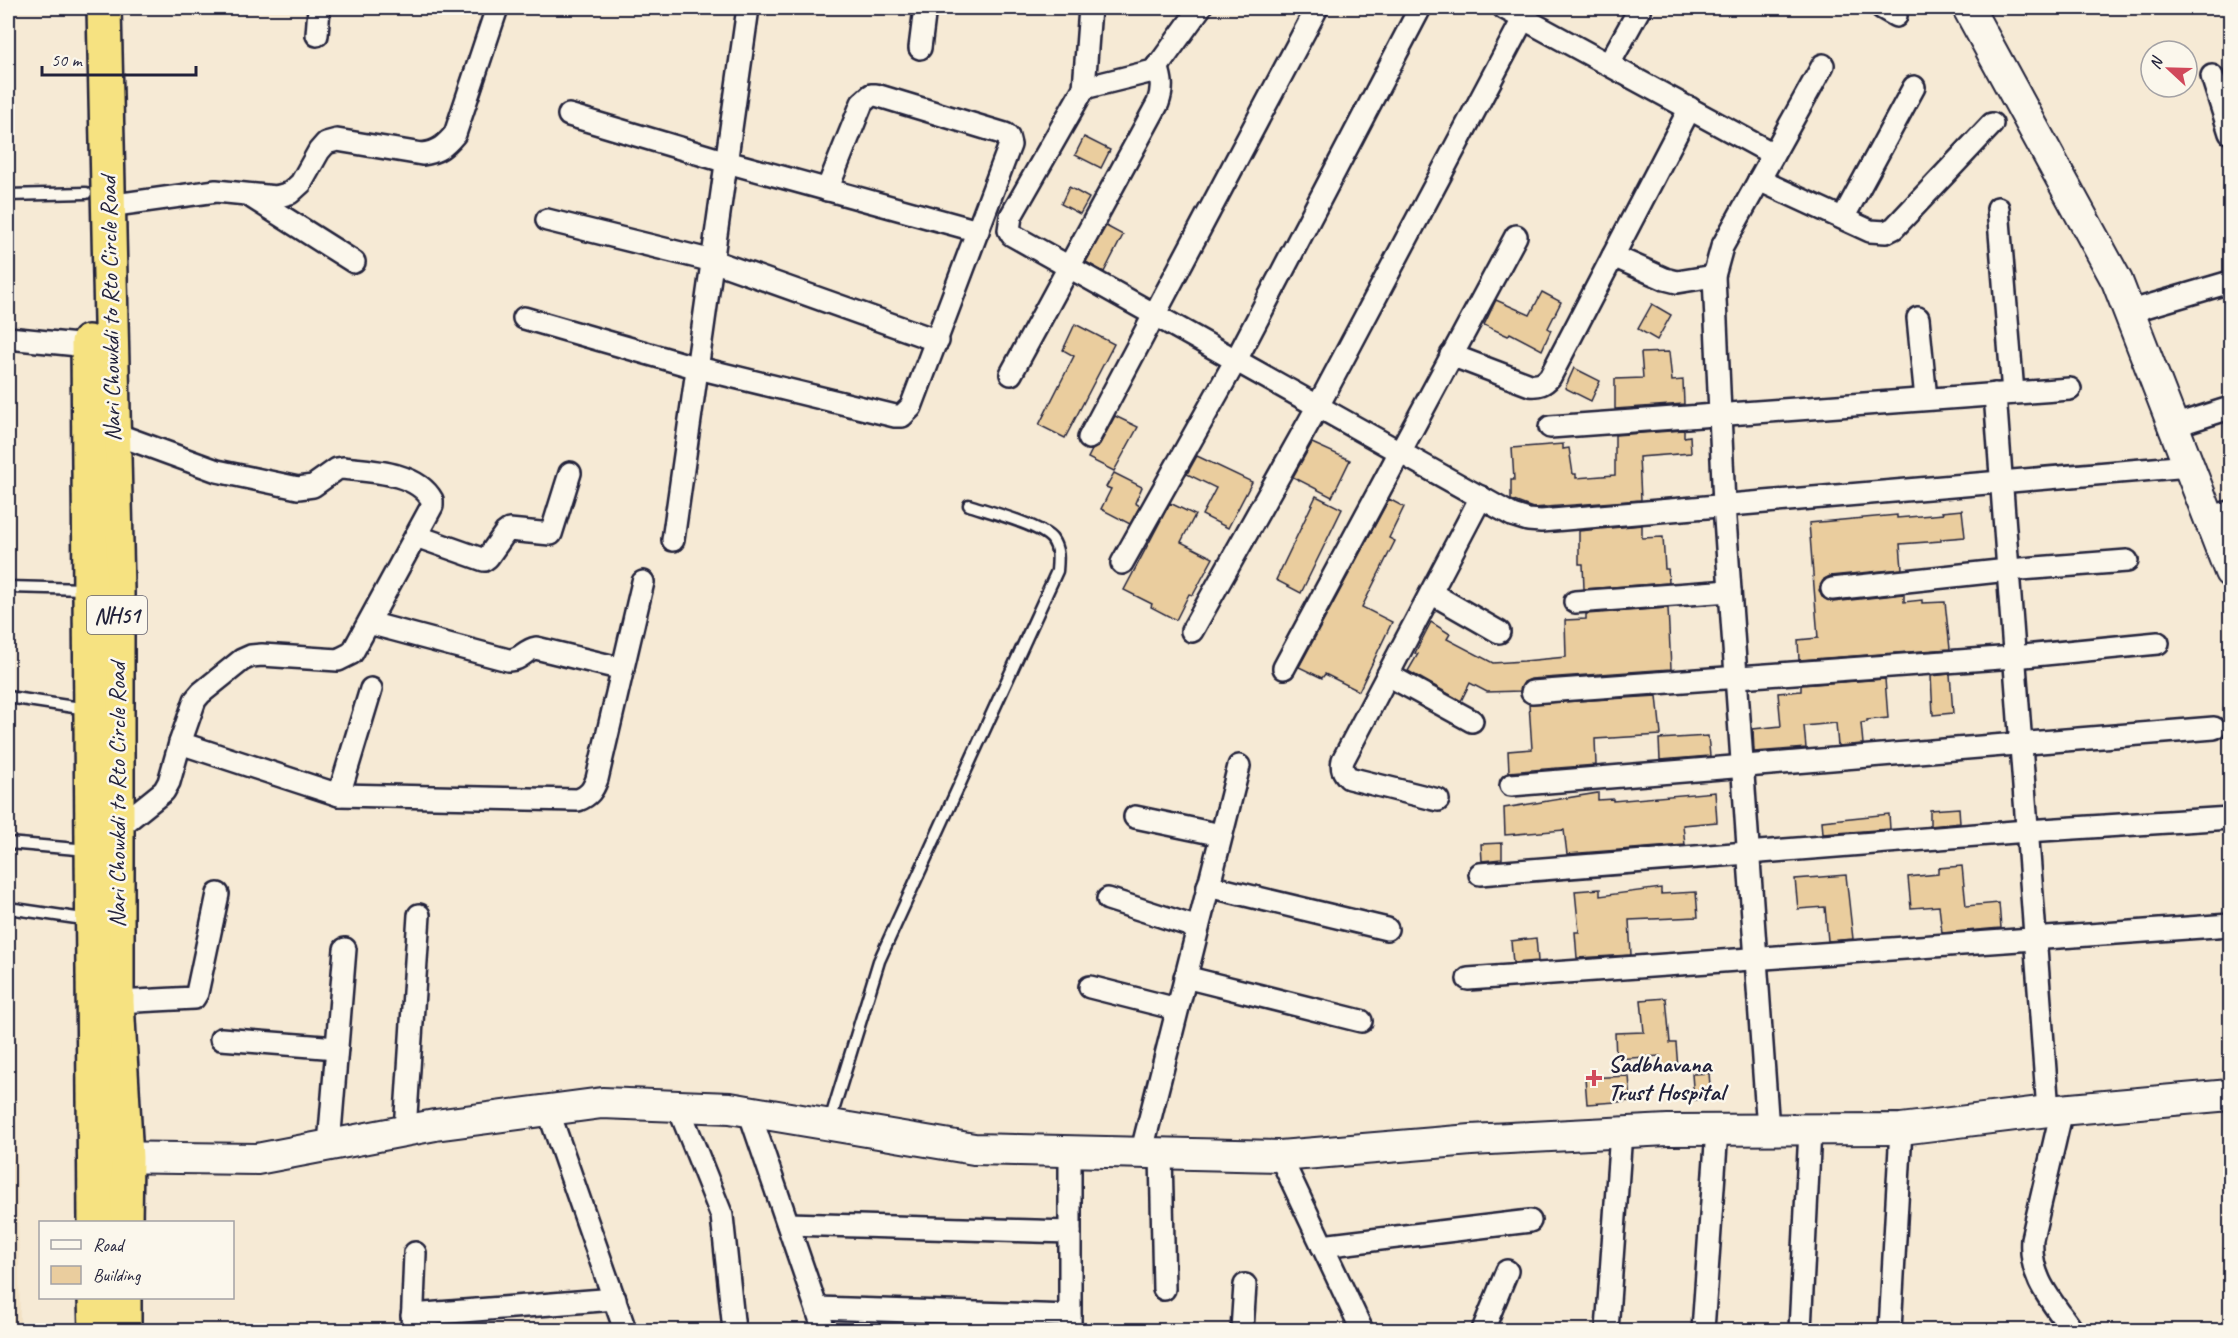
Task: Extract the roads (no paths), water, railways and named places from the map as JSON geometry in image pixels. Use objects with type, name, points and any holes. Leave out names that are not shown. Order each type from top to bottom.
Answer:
[{"type":"highway","name":"NH51","points":[[82,8],[97,199],[88,346],[104,589],[92,710],[92,851],[93,920],[110,1158],[95,1221]]},
{"type":"highway","name":"Nari Chowkdi to Rto Circle Road","points":[[104,8],[97,199],[113,434],[104,589],[118,828],[117,1002],[110,1158],[125,1221]]},
{"type":"highway","points":[[96,1299],[96,1330]]},
{"type":"highway","points":[[124,1299],[124,1330]]},
{"type":"street","points":[[317,35],[319,8]]},
{"type":"street","points":[[97,199],[216,191],[276,197],[290,193],[301,183],[319,151],[326,143],[336,140],[422,154],[436,152],[455,134],[497,8]]},
{"type":"street","points":[[673,540],[748,8]]},
{"type":"street","points":[[920,48],[925,8]]},
{"type":"street","points":[[1090,8],[1084,88],[1009,224],[1012,235],[1512,515],[1541,521],[2189,466]]},
{"type":"street","points":[[1084,88],[1153,71],[1200,8]]},
{"type":"street","points":[[1089,438],[1317,8]]},
{"type":"street","points":[[1122,563],[1236,360],[1420,8]]},
{"type":"street","points":[[1504,8],[1526,13],[1609,64],[1773,154]]},
{"type":"street","points":[[1609,64],[1640,8]]},
{"type":"street","points":[[1968,8],[2117,281],[2189,466],[2220,515],[2230,572]]},
{"type":"street","points":[[1192,631],[1318,406],[1526,13]]},
{"type":"street","points":[[1768,1130],[1724,505],[1714,276],[1722,247],[1823,65]]},
{"type":"street","points":[[1011,374],[1158,103],[1162,91],[1162,80],[1157,66]]},
{"type":"street","points":[[2212,76],[2230,133]]},
{"type":"street","points":[[1843,218],[1914,87]]},
{"type":"street","points":[[524,318],[698,368],[902,416],[911,407],[938,340],[1010,145],[1008,137],[1005,134],[871,95],[862,103],[827,190]]},
{"type":"street","points":[[1451,355],[1530,385],[1538,386],[1550,377],[1690,108]]},
{"type":"street","points":[[569,115],[727,162],[978,231]]},
{"type":"street","points":[[1759,180],[1878,233],[1887,232],[1894,228],[1992,124]]},
{"type":"street","points":[[249,195],[354,262]]},
{"type":"street","points":[[1998,208],[2004,393],[2001,482],[2036,937],[2055,1111],[2031,1254],[2039,1283],[2072,1330]]},
{"type":"street","points":[[547,220],[713,261],[938,340]]},
{"type":"street","points":[[1284,668],[1516,236]]},
{"type":"street","points":[[1613,256],[1677,282],[1714,276]]},
{"type":"street","points":[[2128,312],[2230,282]]},
{"type":"street","points":[[1918,318],[1926,399]]},
{"type":"street","points":[[8,338],[88,346]]},
{"type":"street","points":[[1550,427],[2070,388]]},
{"type":"street","points":[[2173,426],[2230,408]]},
{"type":"street","points":[[113,434],[217,471],[298,488],[313,486],[343,468],[392,473],[424,489],[432,500],[432,506],[358,645],[345,658],[338,660],[262,655],[242,660],[207,687],[195,700],[169,782],[164,791],[118,828]]},
{"type":"street","points":[[416,536],[484,560],[509,530],[551,534],[570,473]]},
{"type":"street","points":[[1438,800],[1349,778],[1342,767],[1343,760],[1481,497]]},
{"type":"street","points":[[1832,589],[2008,570],[2127,561]]},
{"type":"street","points":[[180,743],[339,795],[579,800],[586,797],[593,789],[597,779],[643,582]]},
{"type":"street","points":[[1575,602],[1730,591]]},
{"type":"street","points":[[1431,593],[1499,632]]},
{"type":"street","points":[[369,623],[508,660],[518,659],[528,650],[536,648],[623,669]]},
{"type":"street","points":[[1532,692],[2014,657],[2158,643]]},
{"type":"street","points":[[1388,675],[1472,721]]},
{"type":"street","points":[[339,795],[371,689]]},
{"type":"street","points":[[1511,784],[2214,728]]},
{"type":"street","points":[[1164,1289],[1151,1154],[1177,1009],[1239,766]]},
{"type":"street","points":[[1135,817],[1221,835]]},
{"type":"street","points":[[1480,874],[2027,831],[2230,818]]},
{"type":"street","points":[[1208,886],[1387,929]]},
{"type":"street","points":[[117,1002],[194,998],[218,894]]},
{"type":"street","points":[[1108,899],[1198,928]]},
{"type":"street","points":[[405,1131],[419,915]]},
{"type":"street","points":[[1467,979],[2230,925]]},
{"type":"street","points":[[329,1145],[345,948]]},
{"type":"street","points":[[1185,977],[1361,1021]]},
{"type":"street","points":[[1090,987],[1177,1009]]},
{"type":"street","points":[[221,1039],[337,1048]]},
{"type":"street","points":[[110,1158],[257,1159],[405,1131],[602,1103],[749,1111],[974,1149],[1280,1156],[1471,1140],[1621,1132],[1901,1129],[2055,1111],[2230,1095]]},
{"type":"street","points":[[678,1106],[722,1216],[734,1330]]},
{"type":"street","points":[[548,1110],[625,1330]]},
{"type":"street","points":[[749,1111],[824,1330]]},
{"type":"street","points":[[1890,1330],[1901,1129]]},
{"type":"street","points":[[1703,1330],[1717,1130]]},
{"type":"street","points":[[1800,1330],[1810,1130]]},
{"type":"street","points":[[1607,1330],[1621,1132]]},
{"type":"street","points":[[817,1308],[911,1321],[1070,1323],[1070,1152]]},
{"type":"street","points":[[1280,1156],[1362,1330]]},
{"type":"street","points":[[1322,1246],[1530,1221]]},
{"type":"street","points":[[788,1224],[1070,1232]]},
{"type":"street","points":[[415,1253],[412,1323],[615,1299]]},
{"type":"street","points":[[1484,1330],[1507,1271]]},
{"type":"street","points":[[1242,1330],[1245,1285]]},
{"type":"lane","points":[[8,195],[97,199]]},
{"type":"lane","points":[[829,1124],[879,961],[1057,571],[1058,553],[1051,538],[1036,528],[969,505]]},
{"type":"lane","points":[[8,587],[104,589]]},
{"type":"lane","points":[[8,697],[92,710]]},
{"type":"lane","points":[[8,843],[92,851]]},
{"type":"lane","points":[[8,908],[93,920]]},
{"type":"place","name":"Sadbhavana Trust Hospital","points":[[1594,1078]]}]
